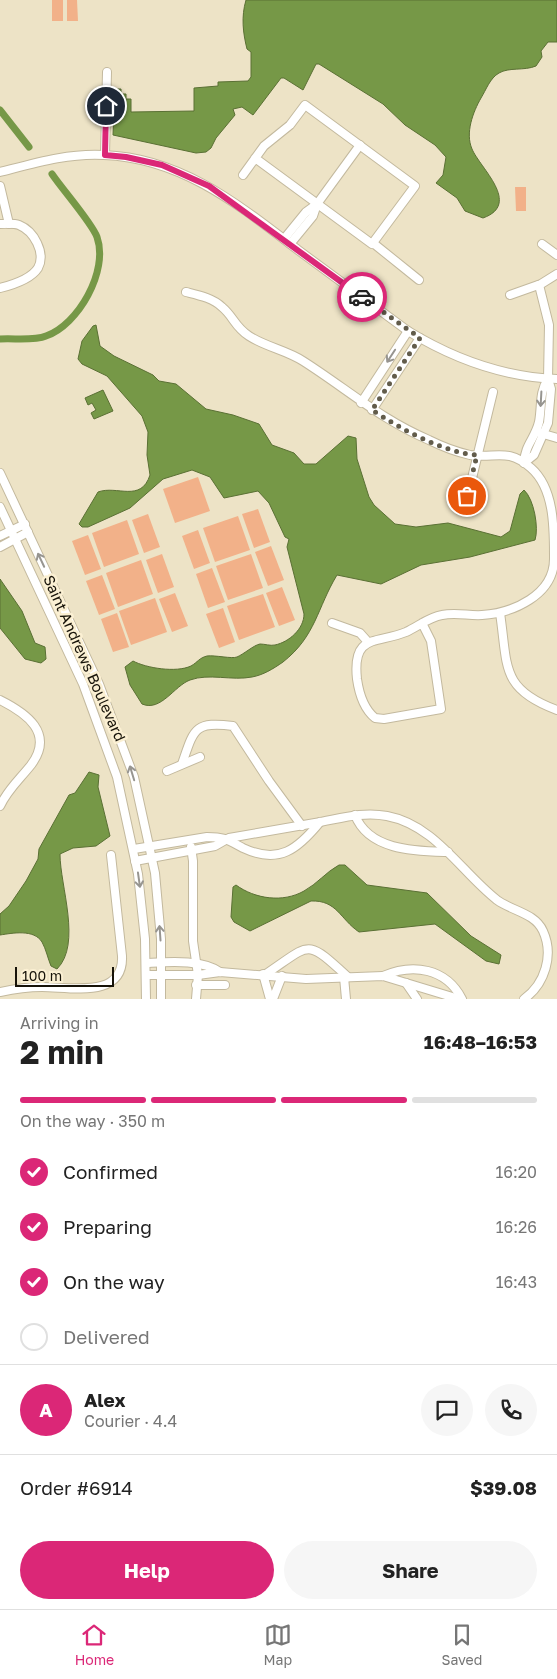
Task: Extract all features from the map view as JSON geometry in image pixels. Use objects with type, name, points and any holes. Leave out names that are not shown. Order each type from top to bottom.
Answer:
[{"type":"street","points":[[105,155],[107,72]]},
{"type":"street","points":[[243,176],[264,146],[290,125],[305,105],[415,186],[373,243]]},
{"type":"street","points":[[287,242],[306,212],[317,204],[360,145]]},
{"type":"street","points":[[0,172],[68,156],[105,155],[144,160],[193,177],[223,195],[420,338],[474,364],[514,375],[557,379]]},
{"type":"street","points":[[255,158],[373,243],[420,280]]},
{"type":"street","points":[[0,186],[9,224]]},
{"type":"street","points":[[0,224],[21,226],[28,231],[37,244],[41,259],[37,269],[30,276],[0,288]]},
{"type":"street","points":[[542,244],[557,254]]},
{"type":"street","points":[[510,295],[540,285],[557,274]]},
{"type":"street","points":[[524,463],[534,456],[545,434],[548,423],[551,389],[548,379],[549,325],[540,285]]},
{"type":"street","points":[[186,292],[214,301],[226,310],[233,323],[251,337],[292,354],[389,422],[430,441],[477,455],[498,454],[524,463],[543,483],[554,513],[553,580],[532,598],[500,613],[482,616],[449,614],[422,623],[397,635],[368,642],[359,653],[357,676],[363,701],[371,714],[384,719],[441,709],[431,641],[422,623]]},
{"type":"street","points":[[361,403],[408,331]]},
{"type":"street","points":[[372,410],[420,338]]},
{"type":"street","points":[[524,463],[524,451],[536,431],[539,421],[541,388],[548,379]]},
{"type":"street","points":[[464,511],[493,392]]},
{"type":"street","points":[[536,431],[557,438]]},
{"type":"street","name":"Saint Andrews Boulevard","points":[[0,473],[112,714],[134,777],[152,857],[158,906],[162,999]]},
{"type":"street","name":"Saint Andrews Boulevard","points":[[0,506],[96,715],[118,777],[134,849],[142,906],[146,963],[146,999]]},
{"type":"street","points":[[0,536],[26,528]]},
{"type":"street","points":[[0,547],[16,539],[26,528]]},
{"type":"street","points":[[500,613],[508,668],[514,683],[530,699],[557,710]]},
{"type":"street","points":[[332,623],[360,633],[368,642]]},
{"type":"street","points":[[0,700],[28,716],[36,728],[39,744],[34,760],[8,792],[0,806]]},
{"type":"street","points":[[182,764],[192,736],[202,726],[216,724],[233,726],[302,826]]},
{"type":"street","points":[[167,771],[200,757]]},
{"type":"street","points":[[134,849],[150,848],[207,837],[229,838],[355,815],[379,814],[411,823],[448,852],[492,896],[506,906],[532,918],[543,931],[547,946],[547,965],[540,983],[524,999]]},
{"type":"street","points":[[355,815],[359,825],[385,845],[415,851],[448,852]]},
{"type":"street","points":[[229,838],[253,851],[276,855],[289,852],[298,847],[320,822]]},
{"type":"street","points":[[135,861],[215,846],[229,838]]},
{"type":"street","points":[[188,840],[192,851],[191,916],[198,975],[196,999]]},
{"type":"street","points":[[0,992],[42,987],[95,990],[109,985],[116,978],[122,966],[122,956],[111,855]]},
{"type":"street","points":[[265,974],[301,950],[310,948],[322,953],[346,977],[346,999]]},
{"type":"street","points":[[146,963],[196,964],[213,967],[220,972]]},
{"type":"street","points":[[383,976],[399,970],[430,970],[447,980],[461,999]]},
{"type":"street","points":[[146,975],[198,975],[220,972],[306,978],[383,976],[461,999]]},
{"type":"street","points":[[265,974],[271,999]]},
{"type":"street","points":[[271,999],[282,976]]},
{"type":"street","points":[[406,983],[417,999]]},
{"type":"street","points":[[196,985],[225,985]]},
{"type":"shaded area","points":[[52,0],[63,0],[63,21],[52,21]]},
{"type":"shaded area","points":[[67,0],[77,0],[78,21],[67,21]]},
{"type":"shaded area","points":[[246,0],[557,0],[557,42],[548,42],[541,51],[542,57],[536,66],[507,70],[496,75],[489,84],[473,116],[469,136],[470,143],[476,157],[489,175],[499,195],[499,204],[494,212],[483,218],[465,211],[457,198],[436,183],[443,175],[446,157],[435,145],[405,125],[383,104],[319,64],[316,64],[303,90],[281,78],[253,115],[242,107],[233,109],[235,115],[206,152],[196,153],[113,135],[115,89],[121,89],[121,94],[126,94],[126,99],[131,99],[131,112],[194,111],[194,88],[218,86],[218,82],[248,81],[251,77],[251,52],[247,49],[244,31],[243,13]]},
{"type":"shaded area","points":[[515,187],[526,187],[526,211],[516,211]]},
{"type":"shaded area","points":[[96,325],[100,346],[114,356],[153,375],[159,381],[176,384],[206,409],[233,415],[259,424],[272,445],[294,453],[304,464],[316,464],[348,436],[356,438],[357,459],[369,497],[374,505],[395,524],[416,527],[448,523],[501,537],[510,531],[520,494],[524,490],[528,494],[535,514],[535,540],[470,557],[421,565],[381,584],[337,575],[303,642],[279,665],[252,677],[197,678],[184,683],[161,702],[149,706],[142,704],[130,685],[125,667],[133,661],[153,668],[177,669],[191,666],[207,656],[237,657],[260,644],[275,645],[290,638],[299,630],[304,614],[287,547],[289,539],[285,537],[269,503],[258,491],[224,498],[210,477],[192,470],[163,479],[130,508],[88,527],[82,527],[79,524],[98,492],[105,490],[135,491],[146,483],[150,475],[147,455],[148,432],[142,416],[107,376],[82,364],[78,359],[82,341],[93,326]]},
{"type":"shaded area","points":[[103,390],[113,411],[94,419],[91,413],[96,410],[92,403],[88,405],[85,398]]},
{"type":"shaded area","points":[[198,477],[210,511],[175,523],[163,489]]},
{"type":"shaded area","points":[[258,509],[270,542],[254,548],[242,514]]},
{"type":"shaded area","points":[[148,514],[160,547],[144,553],[132,520]]},
{"type":"shaded area","points":[[238,516],[250,550],[215,562],[203,528]]},
{"type":"shaded area","points":[[127,520],[139,554],[104,567],[92,533]]},
{"type":"shaded area","points":[[198,530],[210,563],[194,569],[182,536]]},
{"type":"shaded area","points":[[88,535],[101,569],[85,575],[72,541]]},
{"type":"shaded area","points":[[271,546],[284,580],[268,586],[255,552]]},
{"type":"shaded area","points":[[162,554],[174,587],[158,593],[146,560]]},
{"type":"shaded area","points":[[251,554],[263,588],[228,600],[216,566]]},
{"type":"shaded area","points":[[141,560],[153,594],[118,607],[106,573]]},
{"type":"shaded area","points":[[212,568],[225,602],[208,608],[196,574]]},
{"type":"shaded area","points":[[102,575],[115,609],[99,615],[86,581]]},
{"type":"shaded area","points":[[0,579],[22,611],[35,643],[45,647],[46,659],[41,663],[25,659],[0,628]]},
{"type":"shaded area","points":[[282,587],[295,620],[279,626],[266,593]]},
{"type":"shaded area","points":[[175,593],[188,626],[172,632],[159,599]]},
{"type":"shaded area","points":[[263,594],[275,627],[239,640],[227,606]]},
{"type":"shaded area","points":[[155,598],[167,632],[131,645],[119,611]]},
{"type":"shaded area","points":[[223,608],[235,642],[219,648],[206,614]]},
{"type":"shaded area","points":[[117,613],[129,647],[113,652],[101,619]]},
{"type":"shaded area","points":[[89,772],[99,775],[98,787],[110,836],[96,846],[73,848],[60,854],[69,930],[68,945],[64,958],[57,969],[51,966],[42,942],[34,935],[11,933],[0,935],[0,914],[9,906],[26,881],[38,859],[39,849],[69,795],[75,793]]},
{"type":"shaded area","points":[[339,865],[345,865],[367,885],[427,893],[471,936],[501,955],[499,964],[486,961],[435,924],[359,932],[333,907],[320,902],[311,901],[250,931],[234,922],[231,917],[233,887],[236,885],[252,894],[260,896],[269,898],[287,897],[296,895],[309,888]]},
{"type":"waterway","points":[[0,110],[29,147]]},
{"type":"waterway","points":[[0,339],[36,338],[46,336],[58,330],[79,309],[95,280],[100,251],[97,237],[52,174]]},
{"type":"way so far","points":[[362,297],[420,338],[372,410],[389,422],[430,441],[467,454],[477,455],[467,496]]},
{"type":"route","points":[[106,106],[104,118],[105,155],[144,160],[193,177],[223,195],[270,228],[362,297]]}]
